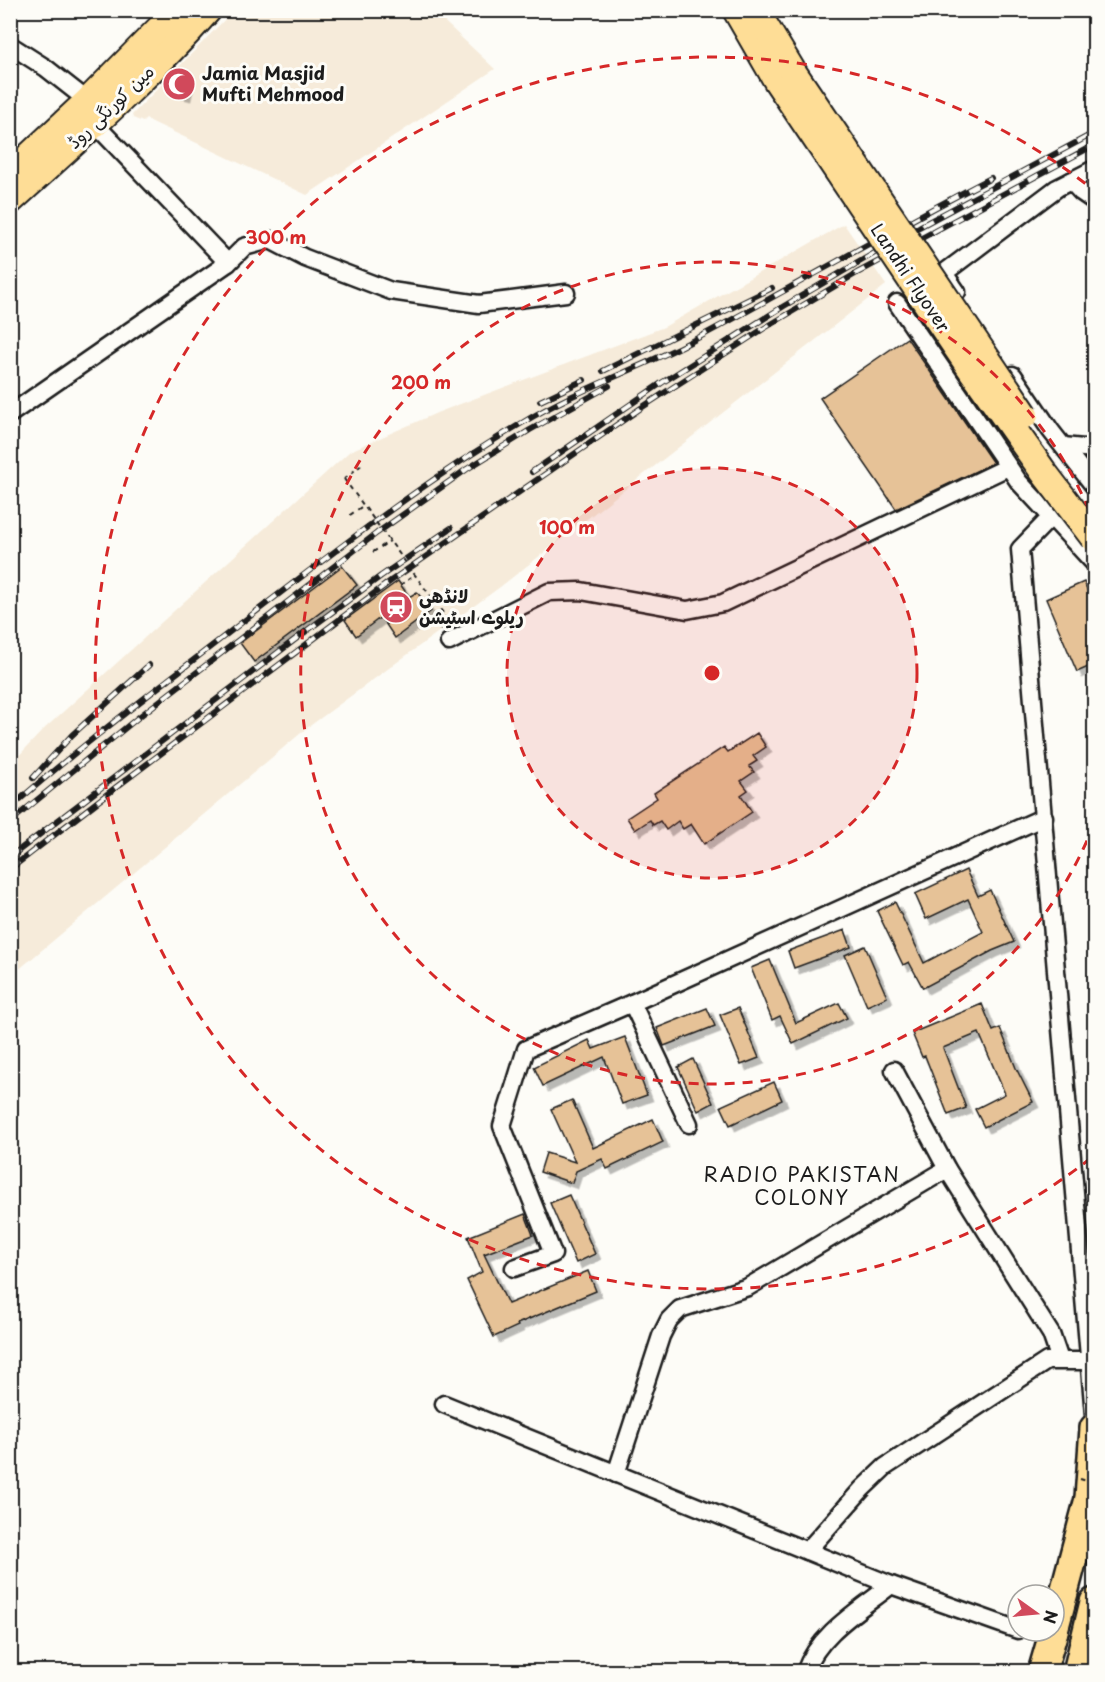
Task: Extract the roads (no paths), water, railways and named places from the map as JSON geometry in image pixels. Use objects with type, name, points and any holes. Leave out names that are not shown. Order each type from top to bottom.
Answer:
[{"type":"highway","points":[[1066,1583],[1090,1485],[1095,1428]]},
{"type":"highway","points":[[1077,1671],[1095,1602]]},
{"type":"highway","points":[[1042,1671],[1050,1643]]},
{"type":"main road","name":"مین کورنگی روڈ","points":[[10,201],[92,112],[178,10]]},
{"type":"main road","name":"مین کورنگی روڈ","points":[[10,174],[183,39],[208,10]]},
{"type":"main road","name":"Landhi Flyover","points":[[736,10],[777,81],[973,372],[1045,474],[1095,538]]},
{"type":"main road","name":"Landhi Flyover","points":[[756,10],[793,72],[980,350],[1095,513]]},
{"type":"street","points":[[10,45],[46,68],[92,112],[228,263]]},
{"type":"street","points":[[1095,169],[1057,188],[944,273],[1063,446],[1095,486]]},
{"type":"street","points":[[1071,181],[1081,192],[1095,201]]},
{"type":"street","points":[[10,414],[228,263],[244,247],[270,240],[305,258],[391,291],[479,304],[566,293]]},
{"type":"street","points":[[897,303],[1008,467],[1050,518],[1095,563]]},
{"type":"street","points":[[1063,446],[1095,449]]},
{"type":"street","points":[[449,642],[549,592],[581,591],[687,610],[723,603],[1008,467]]},
{"type":"street","points":[[1050,518],[1020,549],[1095,1415]]},
{"type":"street","points":[[514,1268],[553,1254],[502,1126],[526,1049],[632,1004],[1044,817]]},
{"type":"street","points":[[632,1004],[689,1124]]},
{"type":"street","points":[[894,1070],[947,1169],[1051,1334],[1060,1360]]},
{"type":"street","points":[[616,1474],[661,1336],[669,1320],[680,1309],[748,1287],[947,1169]]},
{"type":"street","points":[[807,1551],[862,1489],[885,1467],[1047,1361],[1090,1361]]},
{"type":"street","points":[[444,1404],[891,1585],[1006,1626]]},
{"type":"street","points":[[805,1671],[816,1647],[826,1637],[891,1585]]},
{"type":"railway","points":[[532,472],[663,382],[784,306],[919,227],[1094,133]]},
{"type":"railway","points":[[10,869],[392,580],[641,408],[763,329],[857,273],[1094,145]]},
{"type":"railway","points":[[10,808],[97,735],[312,568],[380,517],[486,445],[563,400],[692,341],[991,178]]},
{"type":"railway","points":[[603,371],[772,288]]},
{"type":"railway","points":[[540,401],[584,380]]},
{"type":"railway","points":[[10,822],[140,716],[377,533],[467,469],[530,430],[609,386]]},
{"type":"railway","points":[[10,857],[305,632],[451,528]]},
{"type":"railway","points":[[33,778],[72,735],[149,665]]},
{"type":"place","name":"Jamia Masjid Mufti Mehmood","points":[[179,84]]},
{"type":"place","name":"لانڈھی ریلوے اسٹیشن","points":[[396,607]]},
{"type":"district","name":"RADIO PAKISTAN COLONY","points":[[802,1186]]}]
